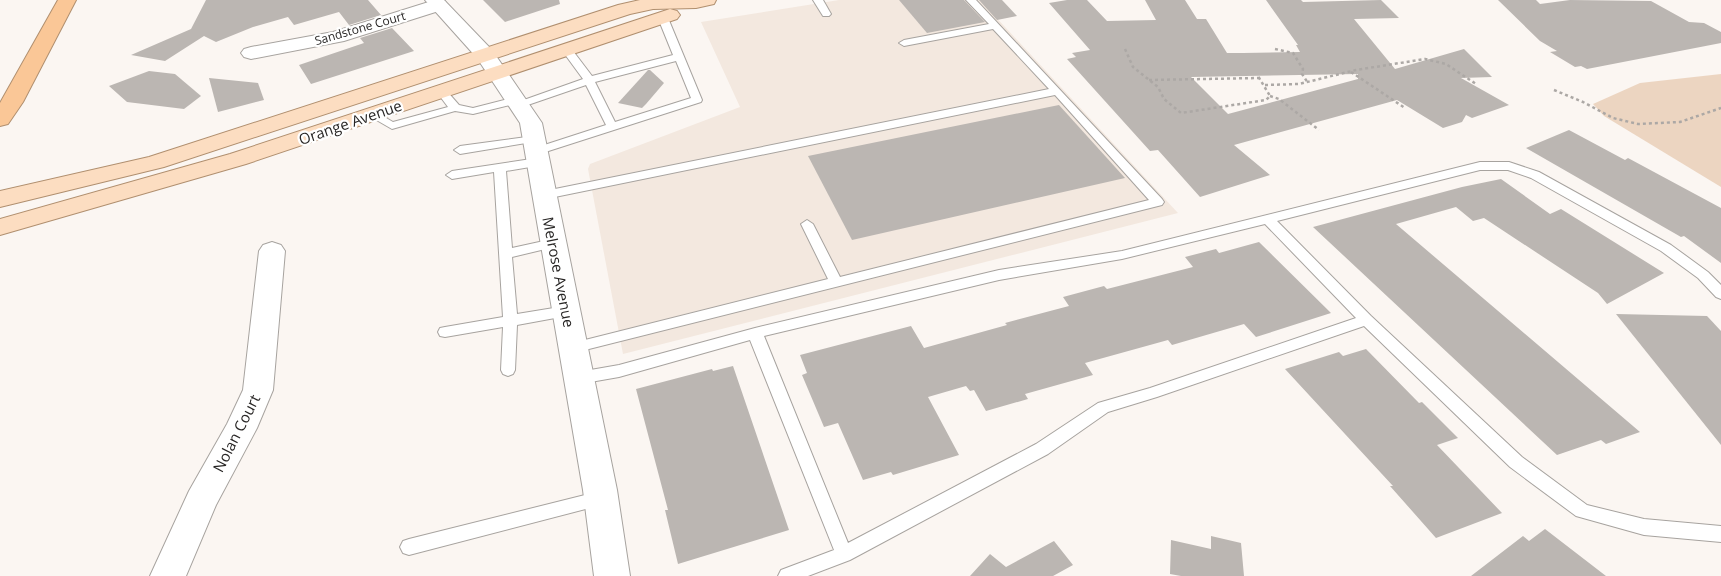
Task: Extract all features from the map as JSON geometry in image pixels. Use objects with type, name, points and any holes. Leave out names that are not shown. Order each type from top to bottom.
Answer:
[{"type":"highway","points":[[0,119],[12,102],[67,0]]},
{"type":"main road","name":"Orange Avenue","points":[[0,227],[238,159],[441,91],[491,63],[566,49],[662,18],[701,1]]},
{"type":"main road","name":"Orange Avenue","points":[[0,199],[156,162],[491,63],[625,9],[653,3],[701,1]]},
{"type":"street","name":"Melrose Avenue","points":[[436,2],[491,63],[531,123],[600,498],[612,576]]},
{"type":"street","name":"Sandstone Court","points":[[251,53],[337,37],[436,2]]},
{"type":"street","name":"Nolan Court","points":[[168,576],[201,501],[258,390],[272,251]]},
{"type":"lane","points":[[818,0],[826,14]]},
{"type":"lane","points":[[573,348],[1158,202],[1057,91],[970,0]]},
{"type":"lane","points":[[452,175],[500,168],[536,150],[697,100],[662,18]]},
{"type":"lane","points":[[904,43],[995,26]]},
{"type":"lane","points":[[566,49],[589,80],[612,127]]},
{"type":"lane","points":[[372,114],[392,126],[455,108],[473,111],[518,102],[589,80],[679,57]]},
{"type":"lane","points":[[441,91],[455,108]]},
{"type":"lane","points":[[544,195],[1057,91]]},
{"type":"lane","points":[[460,150],[536,150]]},
{"type":"lane","points":[[578,378],[619,371],[754,333],[1000,275],[1122,255],[1480,166],[1509,166],[1535,175],[1666,248],[1703,275],[1721,294]]},
{"type":"lane","points":[[500,168],[510,320],[508,370]]},
{"type":"lane","points":[[1268,220],[1366,320],[1516,462],[1582,511],[1644,527],[1721,534]]},
{"type":"lane","points":[[807,224],[837,283]]},
{"type":"lane","points":[[506,254],[553,243]]},
{"type":"lane","points":[[445,332],[566,311]]},
{"type":"lane","points":[[787,576],[844,554],[1042,449],[1103,407],[1366,320]]},
{"type":"lane","points":[[754,333],[844,554]]},
{"type":"lane","points":[[409,547],[600,498]]},
{"type":"path","points":[[1125,49],[1133,67],[1158,87],[1164,98],[1181,113],[1266,100],[1270,96]]},
{"type":"path","points":[[1275,49],[1293,53],[1303,69],[1302,74],[1308,82]]},
{"type":"path","points":[[1265,85],[1308,82],[1414,60],[1433,59],[1446,64],[1476,84]]},
{"type":"path","points":[[1351,72],[1405,108]]},
{"type":"path","points":[[1148,80],[1259,76],[1270,96],[1279,100],[1319,130]]},
{"type":"path","points":[[1554,90],[1583,102],[1613,118],[1638,124],[1680,122],[1721,108]]},
{"type":"shaded area","points":[[839,0],[980,0],[1178,213],[623,354],[588,169],[590,164],[740,107],[701,22]]},
{"type":"shaded area","points":[[1721,74],[1721,187],[1604,116],[1593,104],[1640,83]]},
{"type":"building","points":[[206,0],[368,0],[381,15],[349,25],[339,12],[294,25],[288,17],[253,27],[216,42],[204,36],[165,61],[131,55],[191,29]]},
{"type":"building","points":[[483,0],[559,0],[560,4],[505,22]]},
{"type":"building","points":[[899,0],[964,0],[985,22],[927,33]]},
{"type":"building","points":[[979,0],[1002,0],[1017,16],[997,20]]},
{"type":"building","points":[[1067,0],[1087,0],[1107,21],[1156,20],[1145,0],[1185,0],[1197,19],[1206,19],[1227,53],[1243,53],[1300,52],[1296,45],[1298,45],[1266,0],[1301,0],[1303,2],[1381,0],[1399,18],[1354,19],[1395,69],[1464,49],[1492,77],[1461,78],[1509,105],[1472,118],[1466,115],[1462,122],[1443,128],[1397,100],[1234,145],[1270,175],[1200,197],[1158,150],[1150,151],[1067,59],[1076,57],[1072,53],[1090,50],[1049,3]],"holes":[[[1358,74],[1358,79],[1228,114],[1191,77]]]},
{"type":"building","points":[[1498,0],[1536,0],[1540,4],[1570,0],[1651,1],[1689,22],[1704,23],[1721,32],[1721,43],[1587,69],[1581,66],[1575,67],[1550,52],[1557,51],[1540,41]]},
{"type":"building","points":[[392,28],[414,51],[311,84],[299,65],[364,43],[360,38]]},
{"type":"building","points":[[648,70],[664,83],[646,104],[642,108],[618,103]]},
{"type":"building","points":[[149,71],[175,74],[201,96],[184,109],[127,102],[109,86]]},
{"type":"building","points":[[209,78],[258,83],[264,100],[218,112]]},
{"type":"building","points":[[1059,105],[1125,178],[852,240],[808,156]]},
{"type":"building","points":[[1569,130],[1625,160],[1628,158],[1721,208],[1721,263],[1684,236],[1681,237],[1526,148]]},
{"type":"building","points":[[1501,179],[1550,214],[1561,209],[1664,273],[1607,304],[1598,293],[1484,218],[1473,221],[1456,207],[1396,224],[1640,432],[1606,444],[1601,440],[1557,455],[1313,227],[1462,187]]},
{"type":"building","points":[[1259,242],[1331,313],[1256,337],[1244,324],[1172,345],[1168,340],[1085,363],[1093,375],[1025,394],[1028,399],[986,411],[974,390],[970,391],[966,386],[928,397],[959,455],[893,475],[891,472],[863,480],[838,423],[824,427],[802,375],[807,373],[800,355],[911,326],[924,348],[1069,306],[1063,297],[1104,286],[1107,289],[1193,267],[1185,257],[1216,249],[1219,253]]},
{"type":"building","points":[[1616,314],[1707,316],[1721,331],[1721,445]]},
{"type":"building","points":[[1366,349],[1419,403],[1422,402],[1458,438],[1437,445],[1502,513],[1436,538],[1390,486],[1393,486],[1285,369],[1339,352],[1343,356]]},
{"type":"building","points":[[733,366],[789,530],[678,564],[665,510],[668,510],[636,389],[712,369],[713,371]]},
{"type":"building","points":[[1545,529],[1606,576],[1471,576],[1523,536],[1529,541]]},
{"type":"building","points":[[1211,536],[1241,543],[1244,576],[1181,576],[1170,574],[1171,540],[1211,549]]},
{"type":"building","points":[[1054,541],[1073,565],[1053,576],[970,576],[990,554],[1006,567]]}]
